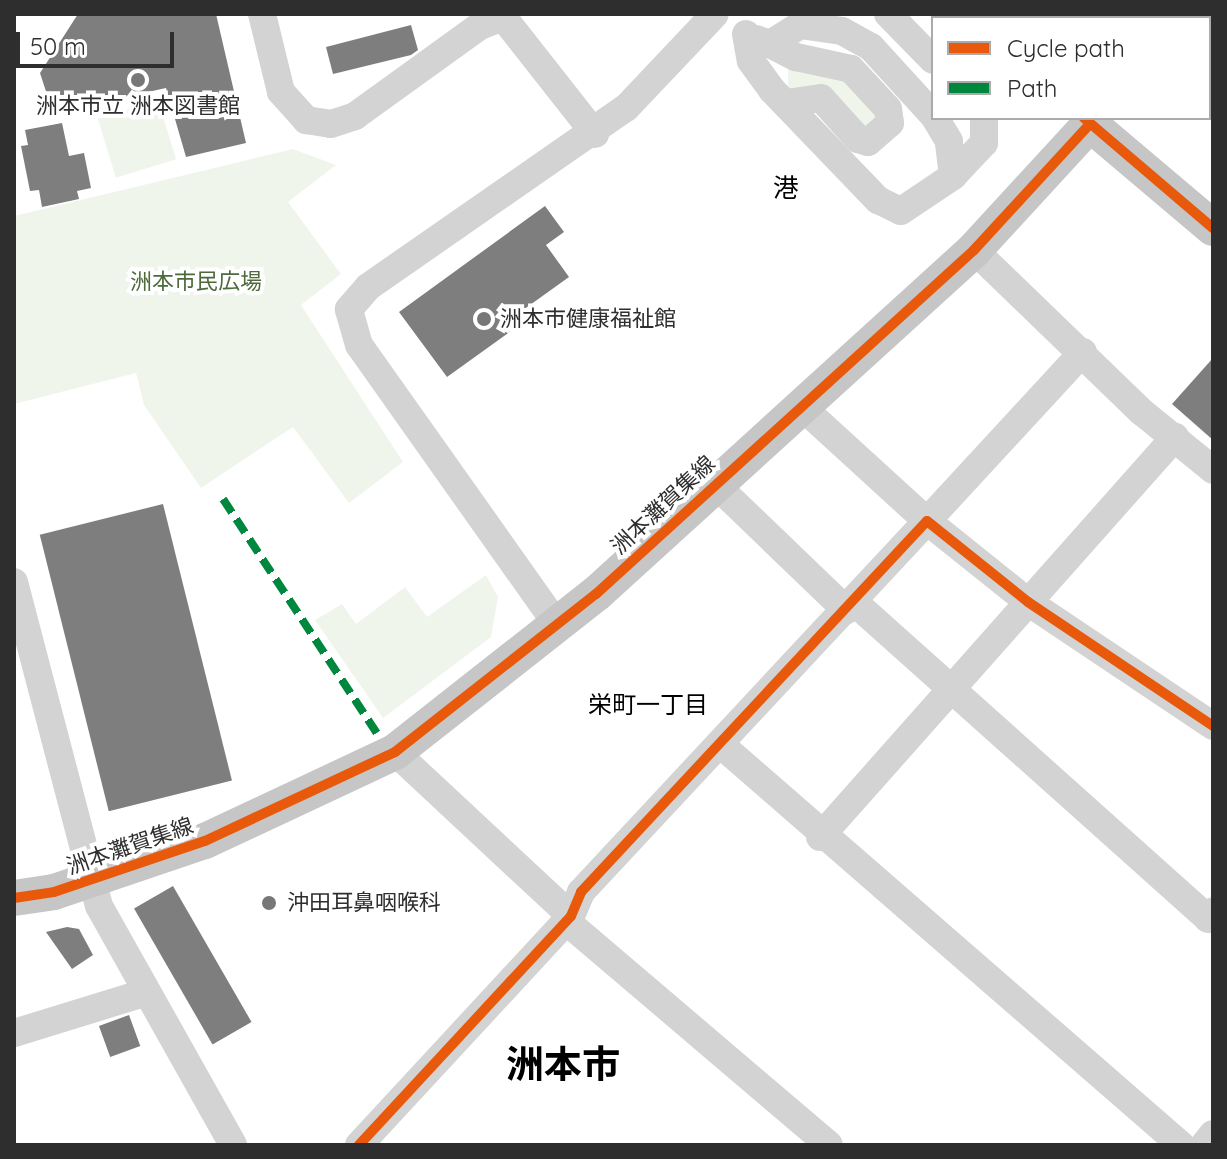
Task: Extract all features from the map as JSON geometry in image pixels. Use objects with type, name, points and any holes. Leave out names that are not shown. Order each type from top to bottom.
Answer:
[{"type":"main road","name":"洲本灘賀集線","points":[[14,898],[54,892],[90,881],[264,817],[395,752],[558,626],[802,407],[974,250],[1089,120],[1210,220]]},
{"type":"main road","name":"洲本灘賀集線","points":[[14,912],[54,892]]},
{"type":"street","points":[[262,14],[281,92],[306,120],[331,124],[355,116],[480,26],[503,17],[595,134]]},
{"type":"street","points":[[558,626],[359,345],[348,319],[353,300],[595,134],[715,14],[796,57],[851,69],[888,109],[890,123],[868,142],[858,139],[821,98],[785,103]]},
{"type":"street","points":[[758,39],[801,14]]},
{"type":"street","points":[[888,14],[931,58]]},
{"type":"street","points":[[758,39],[800,25],[842,31],[871,47],[931,114]]},
{"type":"street","points":[[758,39],[751,61],[785,103],[878,200],[901,211],[953,176],[984,143],[984,120]]},
{"type":"street","points":[[936,120],[949,141],[953,176]]},
{"type":"street","points":[[974,250],[1213,470]]},
{"type":"street","points":[[359,1145],[568,918],[581,892],[1083,352]]},
{"type":"street","points":[[802,407],[927,521],[1028,602],[1211,720]]},
{"type":"street","points":[[820,837],[1175,437]]},
{"type":"street","points":[[715,484],[1208,919],[1213,911]]},
{"type":"street","points":[[14,582],[90,881],[147,992],[233,1145]]},
{"type":"street","points":[[720,744],[820,837],[1181,1145]]},
{"type":"street","points":[[395,752],[568,918],[829,1145]]},
{"type":"street","points":[[14,1033],[147,992]]},
{"type":"street","points":[[1204,1145],[1213,1134]]},
{"type":"green space","points":[[788,69],[846,78],[879,115],[866,130],[788,87]]},
{"type":"green space","points":[[158,100],[176,159],[116,178],[98,118]]},
{"type":"green space","name":"洲本市民広場","points":[[293,149],[336,165],[288,202],[341,274],[301,305],[403,462],[349,503],[293,427],[201,488],[144,405],[136,373],[14,404],[14,216]]},
{"type":"green space","points":[[486,575],[498,597],[491,637],[383,718],[315,620],[342,604],[356,624],[405,587],[427,617]]},
{"type":"building","name":"洲本市立 洲本図書館","points":[[78,14],[216,14],[246,143],[186,157],[166,88],[53,113],[40,73]]},
{"type":"building","points":[[411,25],[418,50],[411,55],[333,74],[326,47]]},
{"type":"building","points":[[62,123],[69,156],[84,153],[91,188],[77,191],[79,199],[42,207],[39,190],[30,191],[21,146],[28,145],[25,130]]},
{"type":"building","points":[[545,206],[564,232],[546,245],[569,277],[523,310],[529,318],[447,377],[399,312]]},
{"type":"building","points":[[1213,358],[1213,440],[1172,404]]},
{"type":"building","points":[[163,504],[232,781],[109,811],[40,535]]},
{"type":"building","points":[[173,886],[252,1022],[213,1044],[134,908]]},
{"type":"building","points":[[67,927],[79,929],[93,955],[72,969],[46,932]]},
{"type":"building","points":[[129,1015],[140,1046],[110,1057],[99,1026]]},
{"type":"marked path","points":[[223,499],[377,733]]},
{"type":"cycle path","points":[[1086,120],[1213,228]]},
{"type":"cycle path","points":[[14,898],[54,892],[205,841],[395,752],[596,594],[974,250],[1090,124]]},
{"type":"cycle path","points":[[359,1145],[571,916],[581,892],[927,521],[1028,602],[1213,726]]},
{"type":"place","name":"洲本市立 洲本図書館","points":[[138,80]]},
{"type":"place","name":"洲本市健康福祉館","points":[[484,319]]},
{"type":"place","name":"沖田耳鼻咽喉科","points":[[269,903]]},
{"type":"district","name":"港","points":[[786,188]]},
{"type":"district","name":"栄町一丁目","points":[[648,705]]},
{"type":"district","name":"洲本市","points":[[563,1065]]}]
